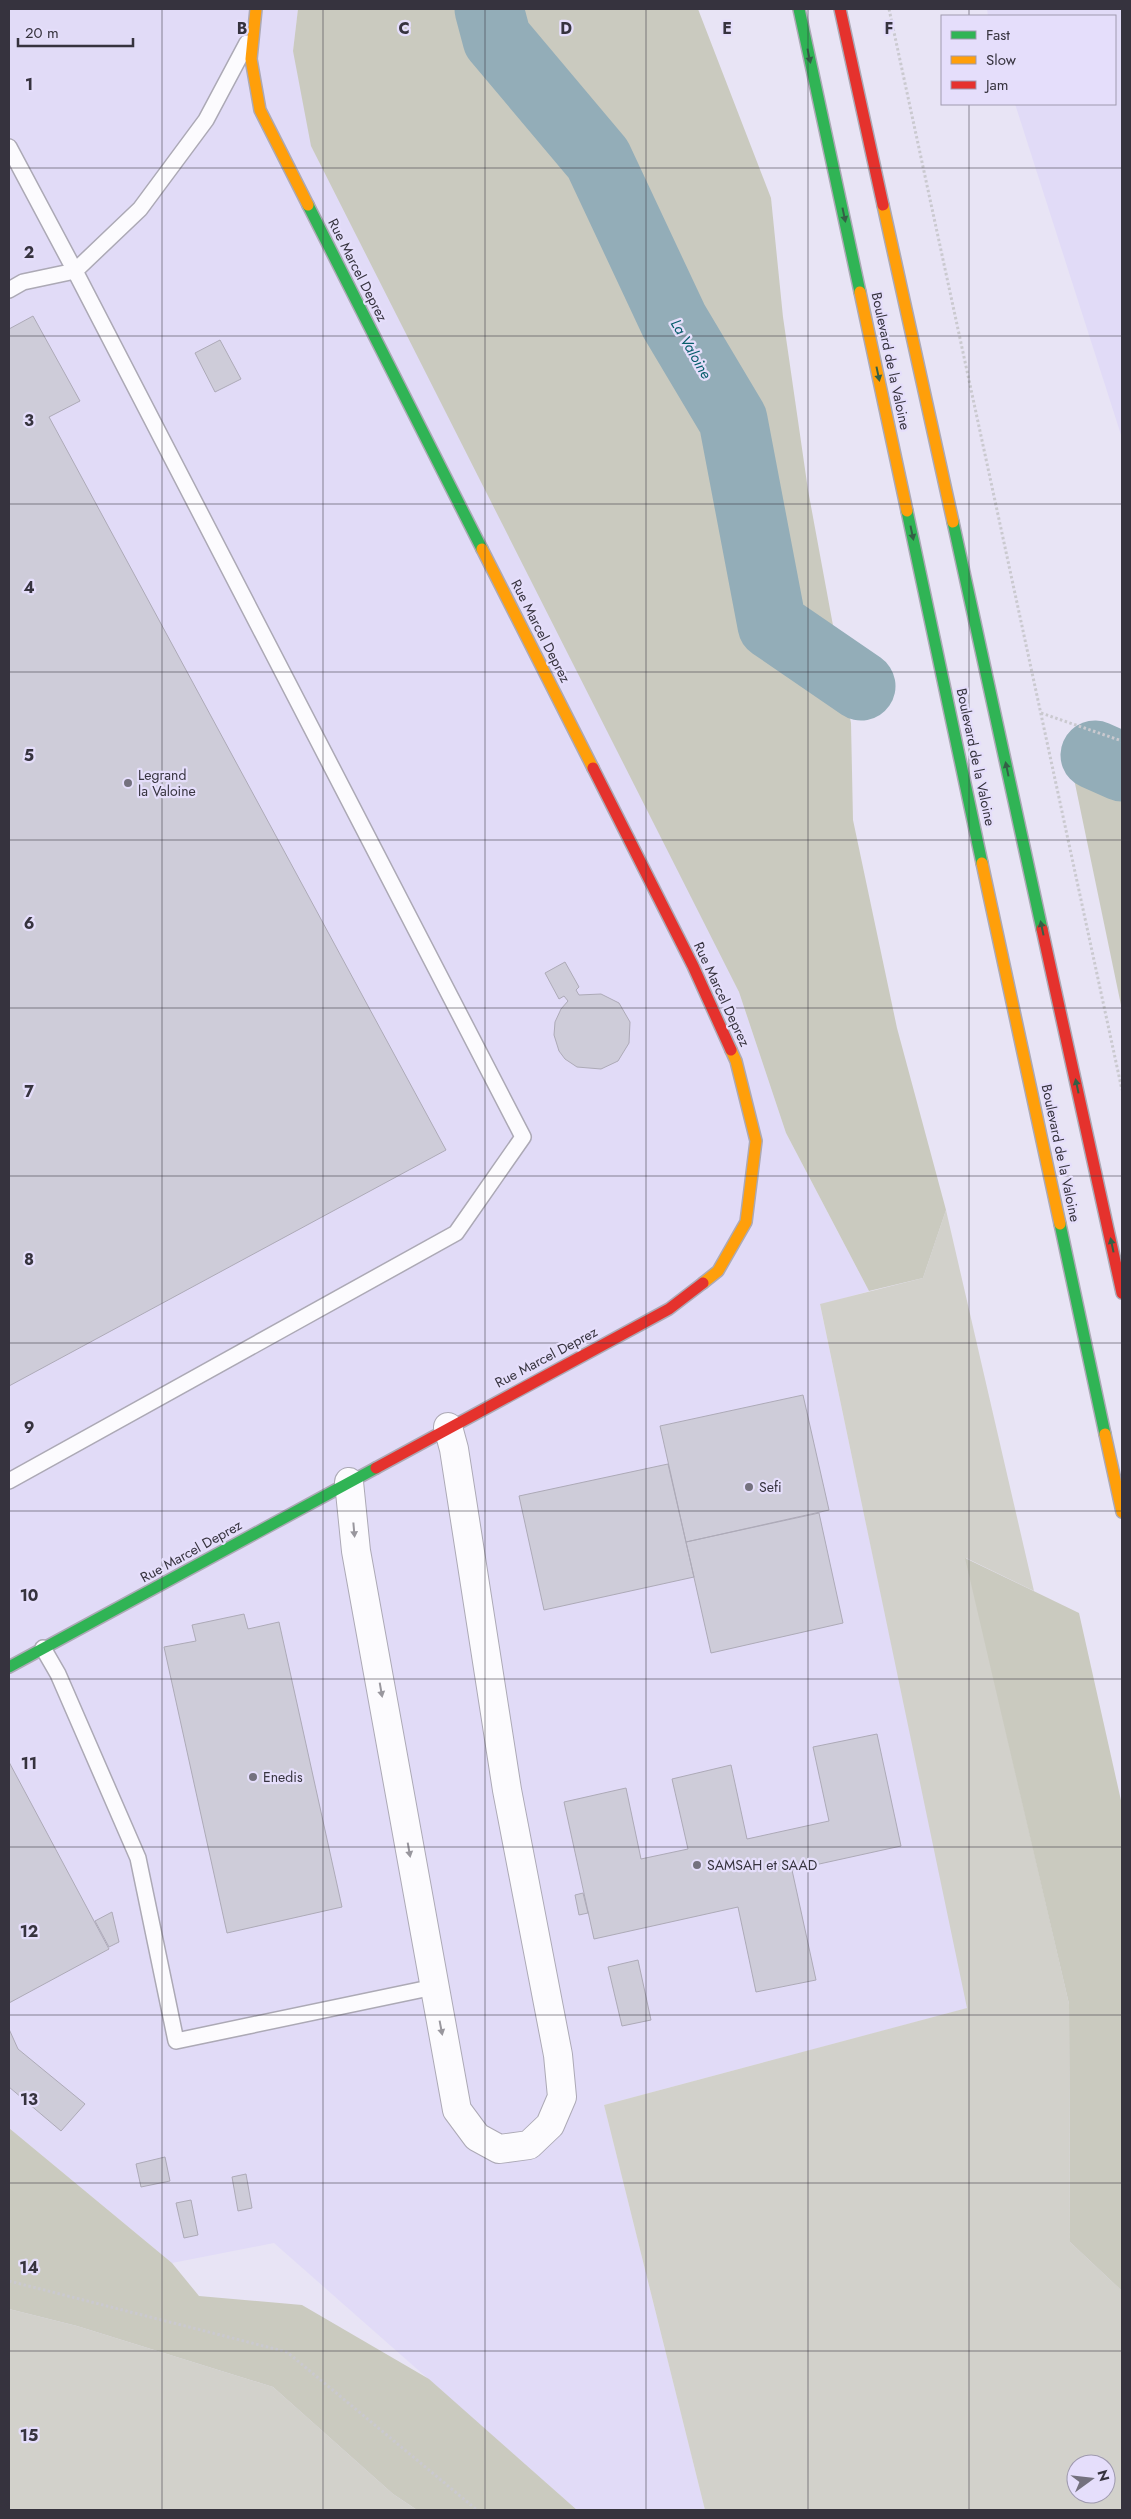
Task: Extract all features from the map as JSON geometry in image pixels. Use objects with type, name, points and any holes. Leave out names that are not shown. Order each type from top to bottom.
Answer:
[{"type":"main road","name":"Rue Marcel Deprez","points":[[9,1667],[448,1427],[669,1309],[718,1271],[746,1222],[756,1141],[736,1061],[693,966],[260,110],[251,76],[250,37],[256,9]]},
{"type":"main road","name":"Boulevard de la Valoine","points":[[799,9],[1122,1512]]},
{"type":"main road","name":"Boulevard de la Valoine","points":[[840,9],[1122,1293]]},
{"type":"street","points":[[349,1482],[356,1551],[457,2110],[476,2137],[499,2149],[529,2145],[550,2125],[562,2097],[558,2055],[507,1790],[457,1468],[448,1427]]},
{"type":"lane","points":[[9,290],[23,282],[75,272],[140,209],[206,120],[250,37]]},
{"type":"lane","points":[[9,147],[523,1137],[456,1232],[9,1481]]},
{"type":"lane","points":[[43,1648],[58,1674],[138,1858],[176,2041],[434,1987]]},
{"type":"path","points":[[889,9],[1122,1090]]},
{"type":"path","points":[[1041,713],[1122,741]]},
{"type":"path","points":[[9,2281],[287,2352],[477,2510]]},
{"type":"shaded area","points":[[9,9],[298,9],[293,51],[739,992],[786,1133],[869,1291],[820,1305],[968,2008],[604,2105],[705,2510],[577,2510],[274,2243],[172,2263],[9,2128]]},
{"type":"shaded area","points":[[298,9],[698,9],[771,198],[783,317],[808,490],[851,723],[853,820],[897,1028],[946,1210],[923,1278],[869,1291],[786,1133],[739,992],[311,146],[293,51]]},
{"type":"shaded area","points":[[987,9],[1122,9],[1122,438],[1015,105],[1116,105],[1116,15],[988,15]]},
{"type":"shaded area","points":[[1112,738],[1122,744],[1122,1010],[1073,774]]},
{"type":"shaded area","points":[[946,1210],[1034,1591],[966,1558],[1069,2004],[1070,2242],[1122,2291],[1122,2510],[705,2510],[604,2105],[967,2008],[820,1304],[923,1278]]},
{"type":"shaded area","points":[[965,1558],[1079,1613],[1122,1805],[1122,2291],[1070,2242],[1069,2004]]},
{"type":"shaded area","points":[[9,2128],[172,2263],[199,2296],[302,2305],[429,2379],[577,2510],[417,2510],[393,2494],[273,2387],[77,2326],[9,2309]]},
{"type":"shaded area","points":[[9,2309],[77,2326],[273,2387],[393,2494],[417,2510],[9,2510]]},
{"type":"building","name":"Legrand la Valoine","points":[[33,316],[80,401],[49,417],[446,1150],[9,1386],[9,329]]},
{"type":"building","points":[[220,340],[241,379],[215,392],[195,353]]},
{"type":"building","points":[[565,962],[579,987],[576,990],[579,995],[601,994],[619,1003],[630,1022],[629,1043],[618,1061],[601,1069],[577,1067],[565,1059],[559,1051],[554,1035],[555,1022],[561,1009],[568,1001],[564,996],[559,999],[545,973]]},
{"type":"building","name":"Sefi","points":[[803,1395],[829,1510],[686,1542],[660,1426]]},
{"type":"building","points":[[668,1464],[694,1577],[544,1610],[519,1496]]},
{"type":"building","points":[[819,1513],[843,1623],[711,1653],[686,1542]]},
{"type":"building","name":"Enedis","points":[[244,1614],[248,1629],[279,1622],[342,1907],[227,1933],[164,1647],[196,1641],[192,1625]]},
{"type":"building","name":"SAMSAH et SAAD","points":[[877,1734],[901,1846],[792,1870],[816,1980],[756,1992],[738,1907],[594,1939],[564,1802],[626,1788],[641,1859],[688,1849],[672,1779],[731,1765],[747,1839],[829,1821],[813,1747]]},
{"type":"building","points":[[9,1762],[109,1949],[9,2003]]},
{"type":"building","points":[[583,1893],[588,1913],[579,1915],[575,1895]]},
{"type":"building","points":[[112,1912],[119,1942],[109,1947],[95,1921]]},
{"type":"building","points":[[638,1960],[651,2020],[622,2026],[608,1967]]},
{"type":"building","points":[[9,2029],[18,2049],[85,2104],[61,2131],[9,2087]]},
{"type":"building","points":[[165,2157],[170,2181],[141,2187],[136,2164]]},
{"type":"building","points":[[246,2174],[252,2208],[238,2211],[232,2177]]},
{"type":"building","points":[[191,2200],[198,2235],[184,2238],[176,2203]]},
{"type":"waterway","name":"La Valoine","points":[[489,9],[497,39],[598,159],[674,321],[733,420],[772,625],[861,686]]},
{"type":"waterway","name":"La Valoine","points":[[1095,755],[1122,767]]},
{"type":"traffic: fast","points":[[799,9],[860,292]]},
{"type":"traffic: fast","points":[[308,205],[482,549]]},
{"type":"traffic: fast","points":[[907,511],[982,863]]},
{"type":"traffic: fast","points":[[953,522],[1042,929]]},
{"type":"traffic: fast","points":[[1060,1224],[1105,1434]]},
{"type":"traffic: fast","points":[[9,1667],[376,1468]]},
{"type":"traffic: slow","points":[[256,9],[251,59],[260,110],[308,205]]},
{"type":"traffic: slow","points":[[883,205],[953,522]]},
{"type":"traffic: slow","points":[[860,292],[907,511]]},
{"type":"traffic: slow","points":[[482,549],[593,768]]},
{"type":"traffic: slow","points":[[982,863],[1060,1224]]},
{"type":"traffic: slow","points":[[703,1283],[718,1271],[746,1222],[756,1141],[736,1061],[731,1050]]},
{"type":"traffic: slow","points":[[1105,1434],[1122,1512]]},
{"type":"traffic: jam","points":[[840,9],[883,205]]},
{"type":"traffic: jam","points":[[593,768],[693,966],[731,1050]]},
{"type":"traffic: jam","points":[[1042,929],[1122,1293]]},
{"type":"traffic: jam","points":[[376,1468],[669,1309],[703,1283]]},
{"type":"place","name":"Legrand la Valoine","points":[[128,783]]},
{"type":"place","name":"Sefi","points":[[749,1487]]},
{"type":"place","name":"Enedis","points":[[253,1777]]},
{"type":"place","name":"SAMSAH et SAAD","points":[[697,1865]]}]
